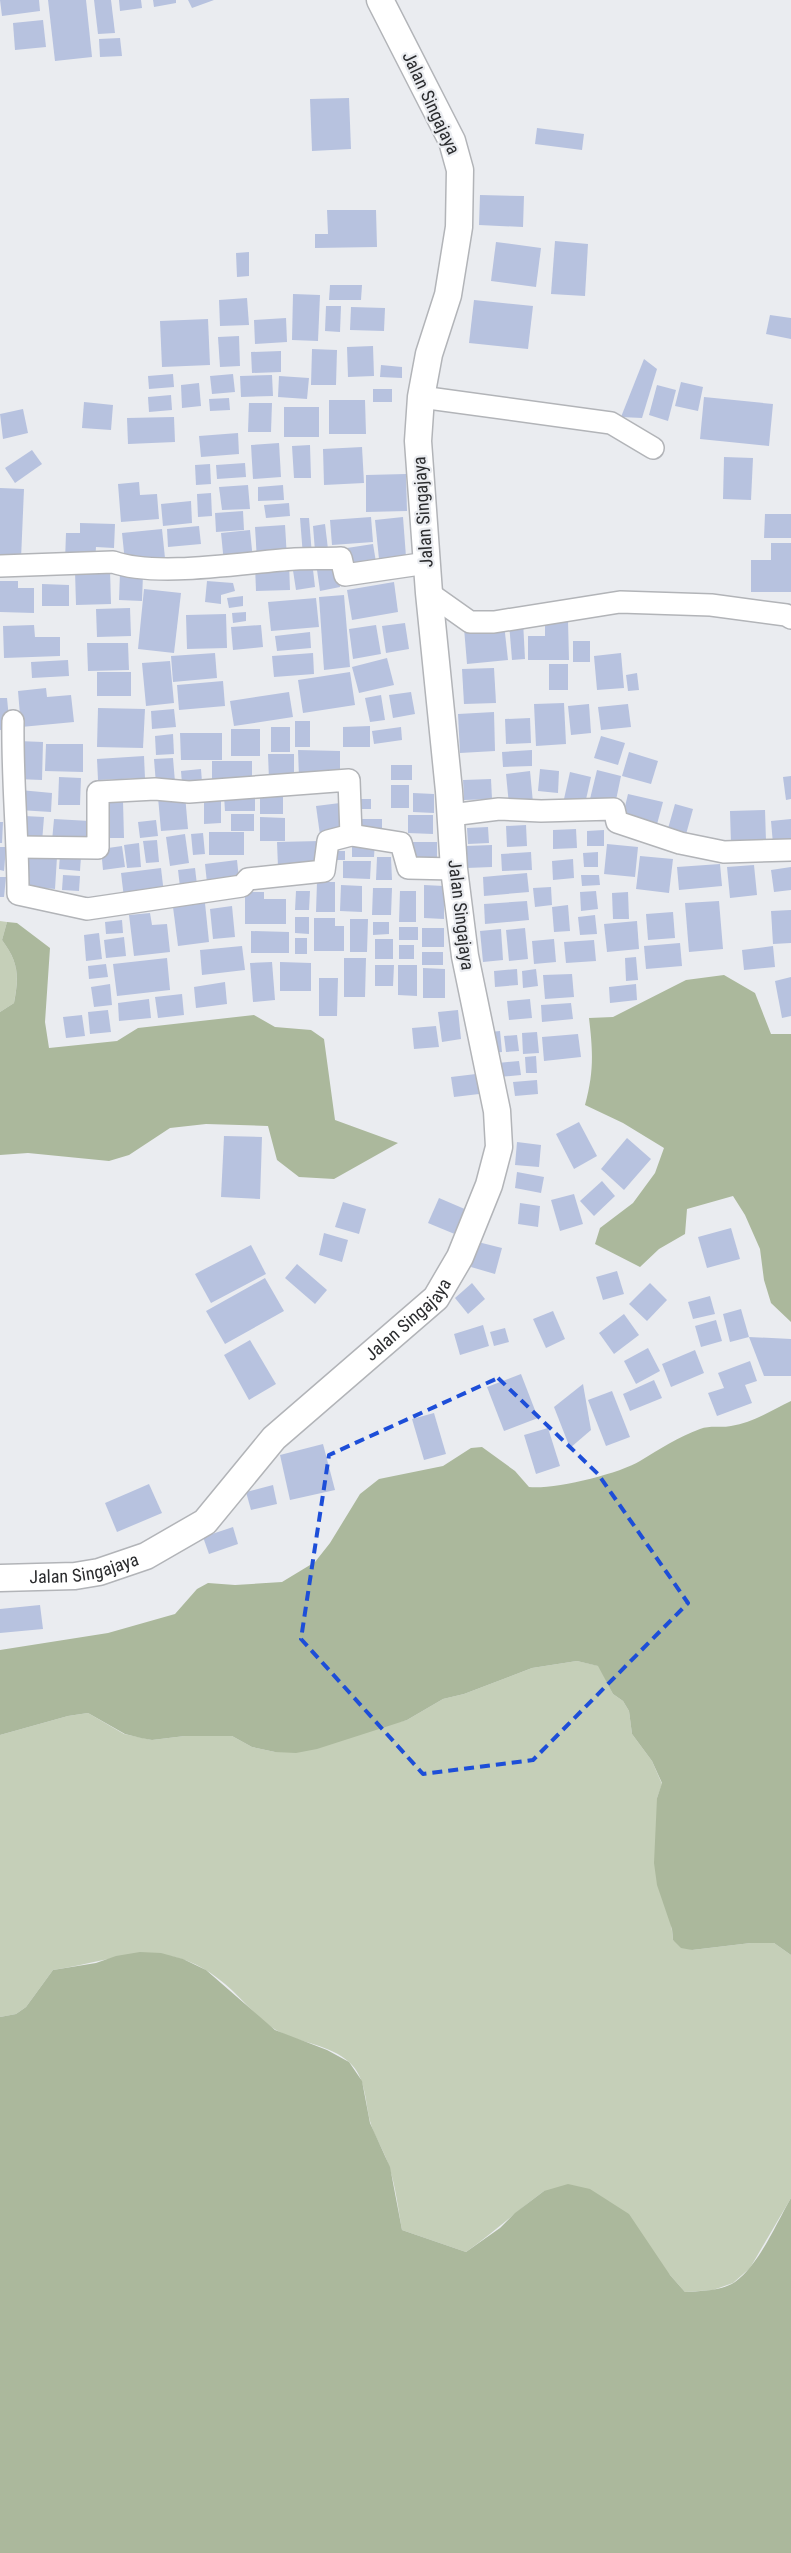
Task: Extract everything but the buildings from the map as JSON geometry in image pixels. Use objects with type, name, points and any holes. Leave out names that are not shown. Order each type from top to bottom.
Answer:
[{"type":"street","name":"Jalan Singajaya","points":[[0,1578],[75,1576],[99,1572],[146,1556],[205,1522],[274,1438],[436,1298],[460,1257],[488,1185],[499,1147],[498,1111],[465,956],[454,869],[451,815],[427,563],[418,441],[421,397],[429,354],[450,285],[459,227],[460,170],[452,141],[380,0]]},
{"type":"street","points":[[421,397],[611,423],[653,448]]},
{"type":"street","points":[[0,566],[113,562],[124,566],[180,568],[295,559],[341,558],[345,575],[427,563]]},
{"type":"street","points":[[430,593],[470,622],[494,622],[620,602],[712,604],[791,618]]},
{"type":"street","points":[[13,721],[12,767],[18,847],[18,894],[87,909],[242,886],[248,879],[324,871],[328,841],[351,835],[401,843],[408,868],[454,869]]},
{"type":"street","points":[[18,847],[98,848],[98,792],[155,788],[188,792],[349,780],[351,835]]},
{"type":"street","points":[[451,815],[498,809],[541,811],[614,809],[617,822],[680,843],[724,852],[791,850]]},
{"type":"highlighted area","points":[[498,1378],[598,1474],[688,1603],[533,1760],[423,1774],[301,1639],[329,1455]]},
{"type":"green space","points":[[0,921],[7,922],[2,940],[15,963],[17,985],[14,1003],[0,1012]]},
{"type":"green space","points":[[7,922],[17,923],[50,948],[45,1022],[49,1048],[117,1041],[138,1028],[254,1015],[275,1027],[311,1030],[324,1039],[335,1120],[398,1143],[334,1179],[299,1177],[277,1160],[268,1126],[206,1124],[170,1128],[129,1155],[109,1161],[28,1153],[0,1155],[0,1012],[14,1003],[17,985],[15,963],[2,940]]},
{"type":"green space","points":[[724,975],[755,993],[771,1034],[791,1034],[791,1322],[771,1303],[764,1280],[760,1249],[745,1215],[733,1196],[687,1209],[685,1234],[659,1249],[640,1267],[595,1244],[600,1228],[633,1203],[655,1173],[664,1148],[623,1123],[585,1105],[592,1062],[589,1018],[613,1017],[686,980]]},
{"type":"green space","points":[[791,1401],[791,1955],[774,1943],[751,1943],[692,1950],[681,1948],[673,1940],[672,1929],[657,1885],[654,1863],[657,1798],[662,1783],[652,1761],[632,1734],[629,1711],[623,1701],[613,1694],[598,1666],[577,1661],[532,1668],[464,1694],[443,1699],[407,1720],[317,1749],[296,1753],[275,1752],[252,1747],[232,1736],[185,1736],[152,1740],[141,1738],[125,1734],[88,1713],[68,1716],[0,1735],[0,1650],[108,1633],[175,1614],[197,1589],[208,1583],[235,1585],[282,1582],[315,1562],[330,1543],[360,1494],[379,1479],[443,1466],[471,1448],[482,1447],[515,1471],[529,1487],[569,1484],[602,1476],[630,1466],[677,1439],[700,1429],[731,1426],[747,1422]]},
{"type":"green space","points":[[577,1661],[599,1666],[613,1694],[623,1701],[629,1711],[632,1734],[652,1761],[662,1784],[657,1798],[673,1940],[692,1950],[751,1943],[774,1943],[791,1955],[791,2198],[750,2268],[733,2283],[713,2290],[685,2292],[670,2275],[544,2191],[466,2252],[402,2230],[391,2175],[385,2155],[372,2127],[362,2082],[355,2068],[332,2051],[276,2030],[262,2020],[225,1984],[203,1969],[183,1959],[142,1954],[53,1970],[26,2007],[16,2014],[0,2017],[0,1735],[68,1716],[88,1713],[124,1734],[152,1740],[185,1736],[232,1736],[252,1747],[275,1752],[407,1720],[443,1699],[464,1694],[532,1668]]},
{"type":"green space","points":[[140,1952],[161,1953],[183,1959],[206,1970],[275,2030],[327,2050],[349,2062],[362,2081],[370,2123],[390,2167],[402,2230],[466,2252],[500,2228],[515,2213],[544,2191],[568,2184],[590,2189],[629,2214],[670,2275],[685,2292],[704,2291],[729,2285],[744,2275],[759,2255],[791,2198],[791,2553],[0,2553],[0,2017],[16,2014],[26,2007],[53,1970],[96,1963],[116,1956]]}]
